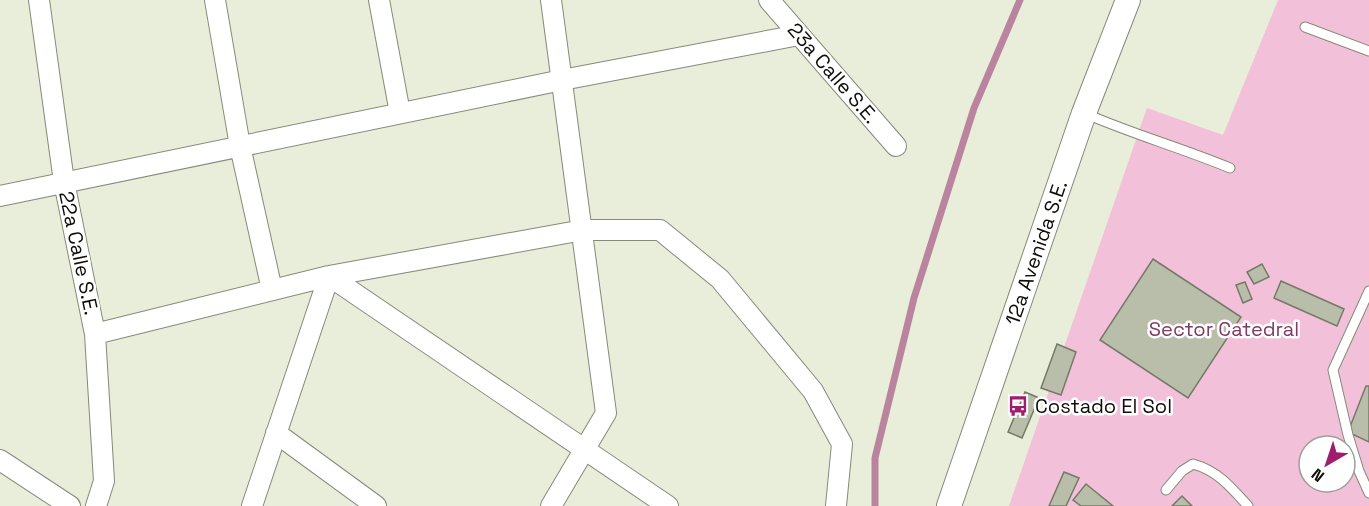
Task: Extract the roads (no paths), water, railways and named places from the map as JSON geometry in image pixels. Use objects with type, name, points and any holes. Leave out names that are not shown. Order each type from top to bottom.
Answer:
[{"type":"street","name":"22a Calle S.E.","points":[[39,0],[64,182],[95,334],[104,481],[96,506]]},
{"type":"street","points":[[215,0],[240,146],[272,290]]},
{"type":"street","points":[[379,0],[400,113]]},
{"type":"street","points":[[551,0],[606,413],[551,506]]},
{"type":"street","name":"23a Calle S.E.","points":[[769,0],[896,146]]},
{"type":"street","name":"12a Avenida S.E.","points":[[949,506],[1084,113],[1128,0]]},
{"type":"street","points":[[0,196],[562,80],[799,35]]},
{"type":"street","points":[[95,334],[329,276],[583,230],[660,230],[720,279],[813,391],[842,444],[836,506]]},
{"type":"street","points":[[252,506],[329,276]]},
{"type":"street","points":[[329,276],[668,506]]},
{"type":"street","points":[[276,433],[376,506]]},
{"type":"street","points":[[0,460],[70,506]]},
{"type":"lane","points":[[1305,27],[1369,51]]},
{"type":"lane","points":[[1084,113],[1230,168]]},
{"type":"lane","points":[[1369,291],[1333,370],[1348,435],[1359,471],[1369,493]]},
{"type":"lane","points":[[1166,490],[1182,471],[1193,464],[1209,468],[1248,506]]},
{"type":"waterway","points":[[875,506],[875,458],[914,298],[974,108],[1020,0]]},
{"type":"place","name":"Costado El Sol","points":[[1018,406]]},
{"type":"park label","name":"Sector Catedral","points":[[1224,329]]}]
